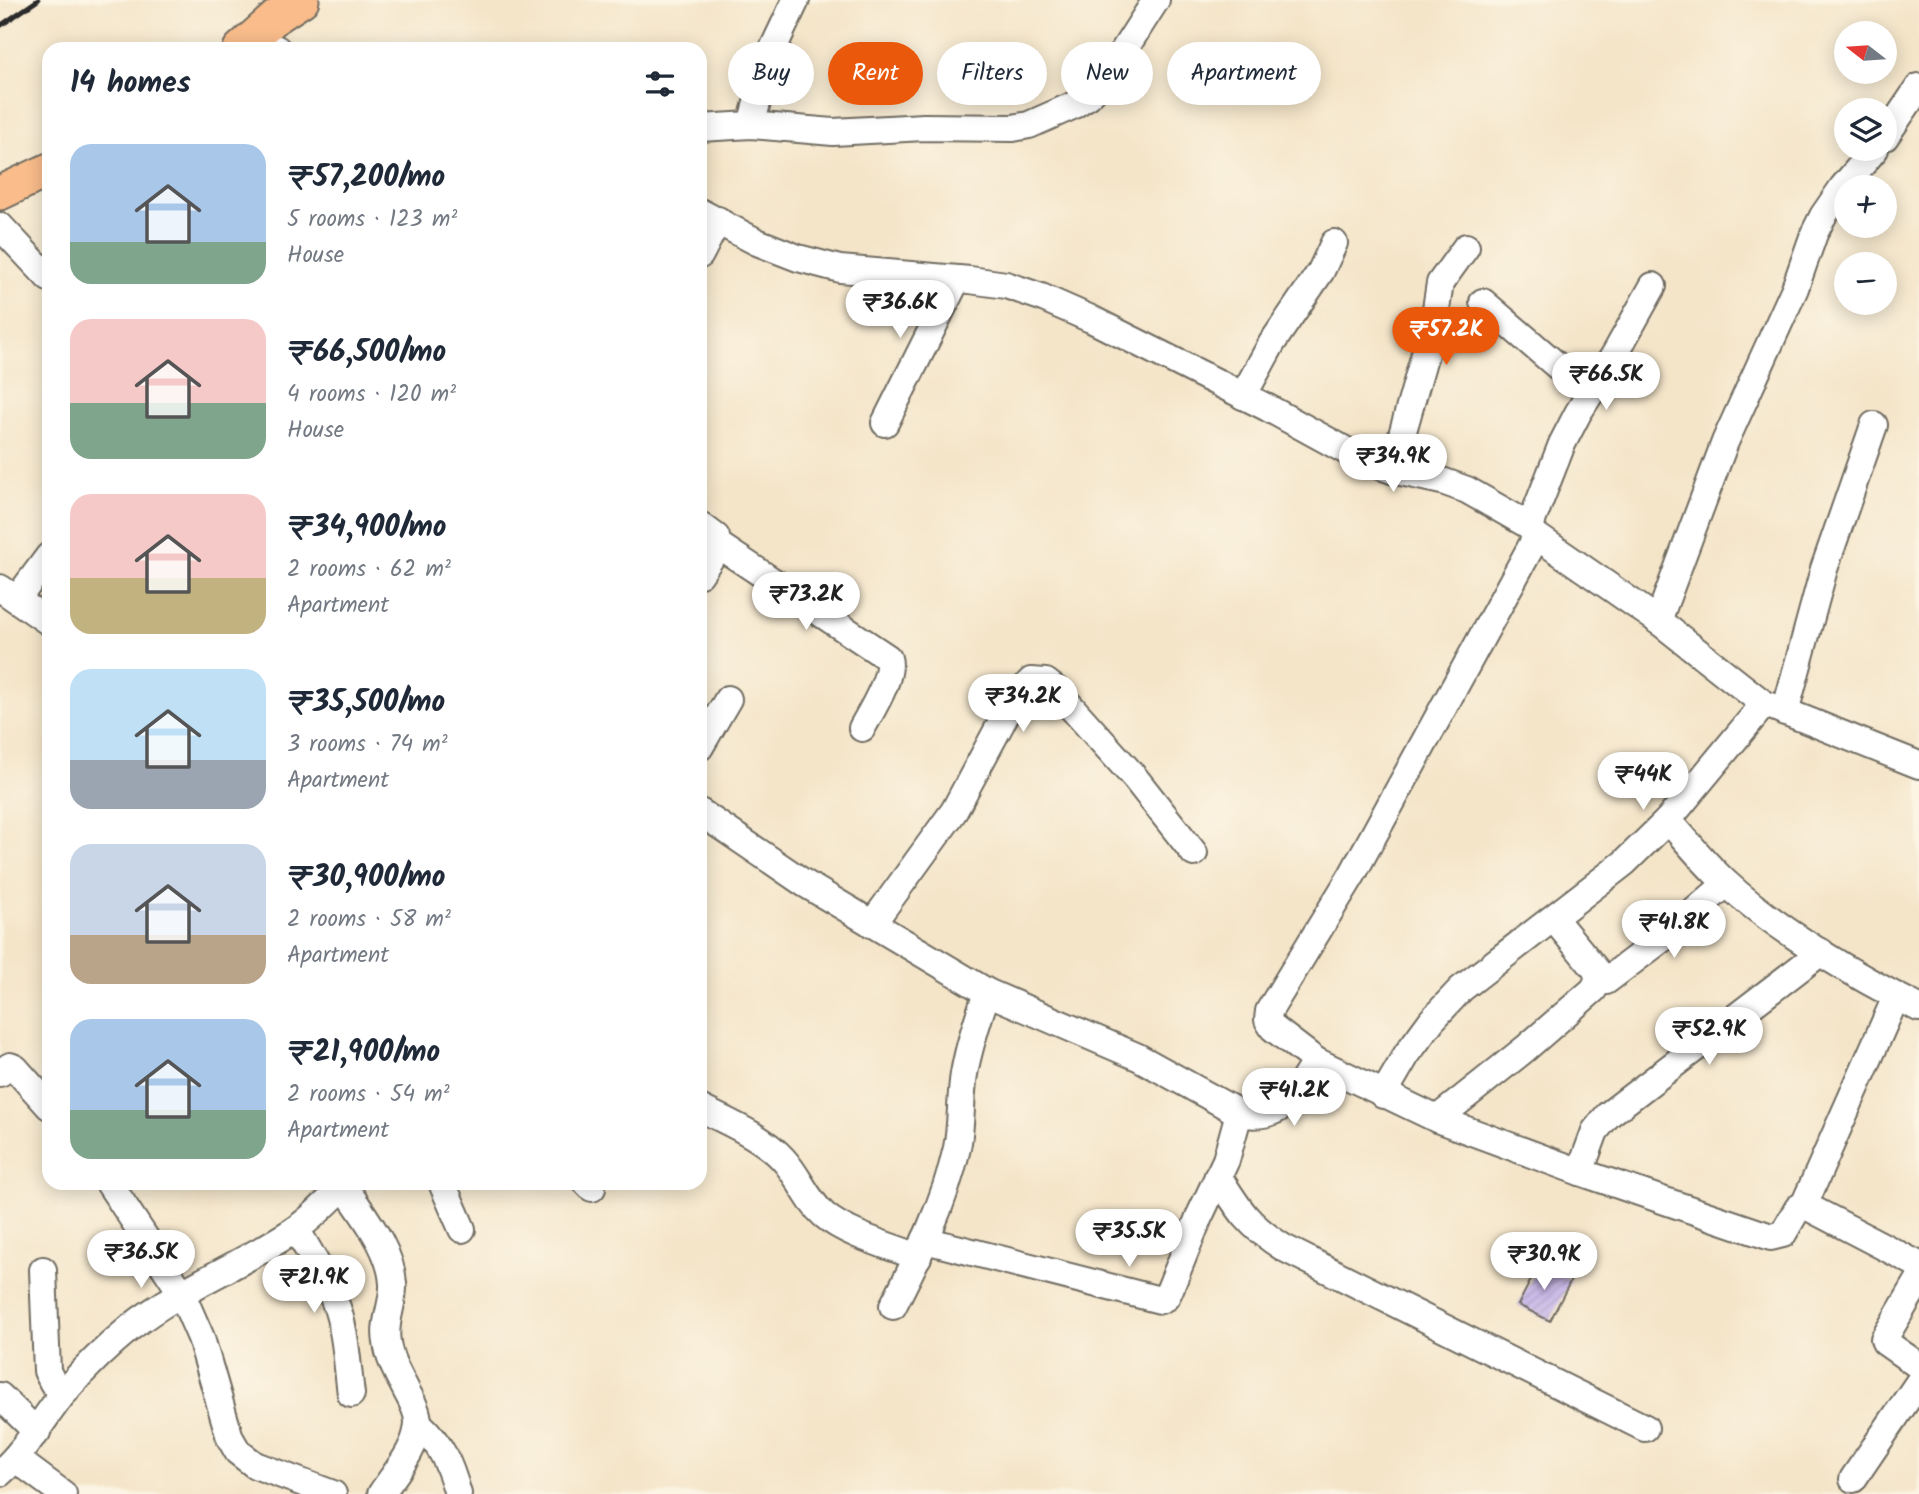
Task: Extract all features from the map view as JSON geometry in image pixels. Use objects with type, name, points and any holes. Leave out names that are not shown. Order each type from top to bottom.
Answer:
[{"type":"main road","points":[[260,42],[276,17],[302,0]]},
{"type":"main road","points":[[0,193],[42,173]]},
{"type":"street","points":[[751,125],[770,55],[796,0]]},
{"type":"street","points":[[707,128],[751,125],[834,132],[924,127],[1013,128],[1029,125],[1088,96],[1110,72],[1156,0]]},
{"type":"street","points":[[1897,119],[1919,87]]},
{"type":"street","points":[[1658,621],[1725,442],[1795,288],[1814,234],[1843,187],[1865,161]]},
{"type":"street","points":[[709,216],[757,242],[797,258],[840,269],[1006,285],[1091,319],[1344,451],[1392,470],[1442,481],[1467,490],[1533,530],[1775,708],[1917,758]]},
{"type":"street","points":[[0,226],[42,271]]},
{"type":"street","points":[[1243,396],[1272,343],[1321,271],[1334,243]]},
{"type":"street","points":[[1392,470],[1434,322],[1440,284],[1449,267],[1466,247]]},
{"type":"street","points":[[885,423],[957,279]]},
{"type":"street","points":[[1653,285],[1562,444],[1533,530],[1532,545],[1352,875],[1269,1011],[1268,1020],[1273,1028],[1316,1061],[1437,1119],[1580,1172],[1771,1237],[1783,1234],[1798,1208],[1804,1205],[1908,1002],[1821,951],[1726,884],[1668,820]]},
{"type":"street","points":[[1483,302],[1590,394]]},
{"type":"street","points":[[1383,1095],[1407,1054],[1432,1020],[1461,989],[1624,863],[1775,708],[1874,425]]},
{"type":"street","points":[[709,535],[888,658],[891,666],[888,675],[862,728]]},
{"type":"street","points":[[42,562],[9,593],[42,617]]},
{"type":"street","points":[[872,924],[954,811],[1013,701],[1031,681],[1046,682],[1055,689],[1135,778],[1194,853]]},
{"type":"street","points":[[707,735],[728,699]]},
{"type":"street","points":[[707,817],[804,883],[987,992],[1138,1058],[1239,1113],[1254,1116],[1278,1111],[1288,1102],[1316,1061]]},
{"type":"street","points":[[1598,982],[1606,981],[1667,936],[1726,884]]},
{"type":"street","points":[[1437,1119],[1563,1018],[1598,982],[1597,971],[1554,919]]},
{"type":"street","points":[[1580,1172],[1595,1131],[1608,1115],[1821,951]]},
{"type":"street","points":[[892,1306],[945,1194],[958,1145],[970,1041],[987,992]]},
{"type":"street","points":[[0,1073],[5,1068],[15,1068],[42,1098]]},
{"type":"street","points":[[707,1112],[762,1142],[781,1157],[796,1176],[806,1196],[825,1216],[845,1228],[921,1249],[1160,1300],[1166,1297],[1170,1289],[1226,1160],[1239,1113]]},
{"type":"street","points":[[1218,1175],[1238,1209],[1260,1233],[1284,1248],[1645,1428]]},
{"type":"street","points":[[114,1190],[181,1292],[201,1338],[230,1438],[238,1452],[255,1465],[333,1494]]},
{"type":"street","points":[[63,1494],[8,1466],[37,1432],[66,1391],[129,1329],[181,1292],[296,1229],[320,1211],[339,1190]]},
{"type":"street","points":[[348,1190],[388,1261],[393,1283],[386,1323],[387,1342],[393,1365],[414,1405],[418,1423],[414,1440],[405,1458],[381,1494]]},
{"type":"street","points":[[445,1190],[462,1229]]},
{"type":"street","points":[[1804,1205],[1919,1265]]},
{"type":"street","points":[[296,1229],[336,1304],[351,1394]]},
{"type":"street","points":[[43,1270],[47,1371],[53,1383],[66,1391]]},
{"type":"street","points":[[1919,1280],[1884,1339],[1919,1366]]},
{"type":"street","points":[[1853,1479],[1919,1382]]},
{"type":"street","points":[[0,1396],[37,1432]]},
{"type":"street","points":[[418,1423],[433,1435],[445,1454],[458,1494]]},
{"type":"building","points":[[1539,1264],[1571,1280],[1550,1321],[1518,1305]]},
{"type":"railway","points":[[0,26],[38,0]]}]
